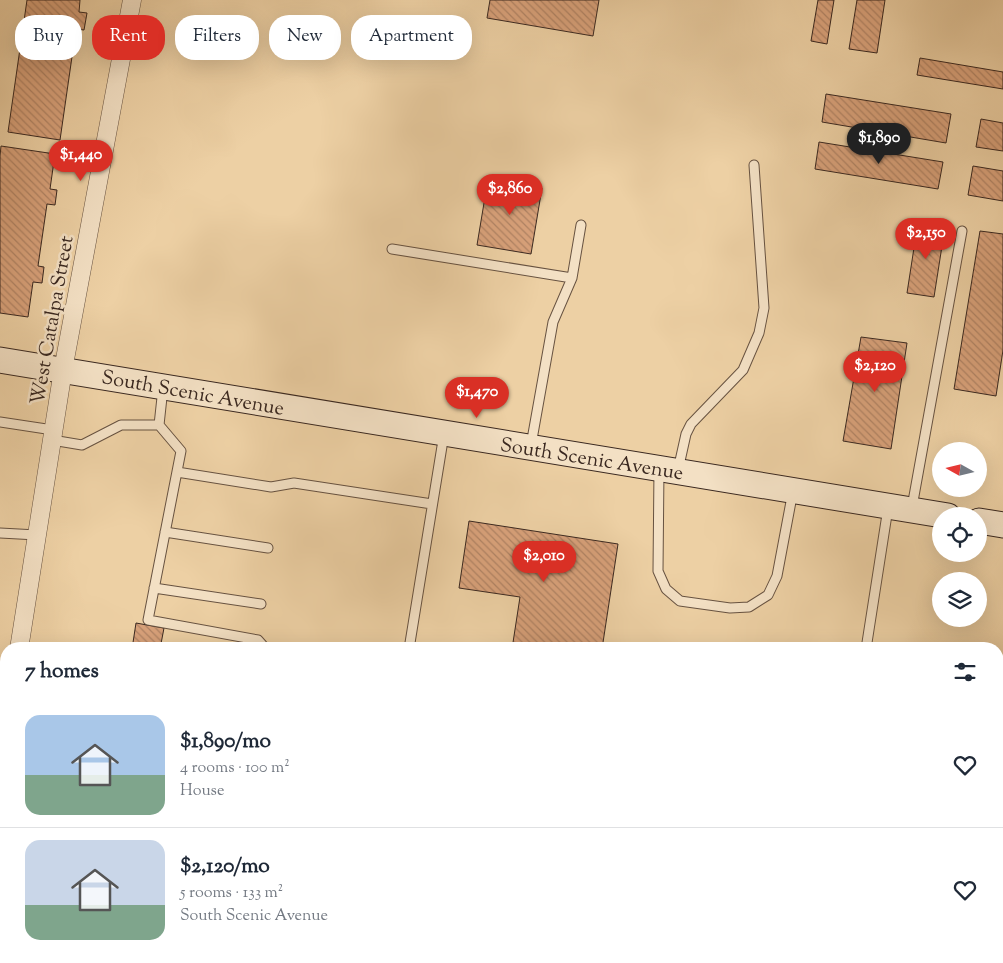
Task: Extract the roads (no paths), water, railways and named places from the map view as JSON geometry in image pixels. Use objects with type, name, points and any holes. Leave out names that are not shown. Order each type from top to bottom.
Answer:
[{"type":"main road","name":"South Scenic Avenue","points":[[0,360],[932,513]]},
{"type":"main road","points":[[987,522],[1003,525]]},
{"type":"street","name":"West Catalpa Street","points":[[20,642],[63,370],[132,0]]},
{"type":"lane","points":[[754,165],[764,308],[759,333],[743,370],[691,424],[668,471],[658,571],[666,589],[680,601],[730,608],[749,607],[768,594],[778,576],[793,491]]},
{"type":"lane","points":[[531,448],[553,322],[572,278],[580,225]]},
{"type":"lane","points":[[868,642],[900,508],[962,231]]},
{"type":"lane","points":[[392,249],[572,278]]},
{"type":"lane","points":[[163,387],[159,425],[181,451],[148,620],[258,640],[260,642]]},
{"type":"lane","points":[[0,422],[52,435],[82,445],[121,425],[159,425]]},
{"type":"lane","points":[[410,642],[444,434]]},
{"type":"lane","points":[[177,472],[271,487],[294,482],[432,504]]},
{"type":"lane","points":[[165,532],[268,548]]},
{"type":"lane","points":[[0,533],[37,535]]},
{"type":"lane","points":[[154,588],[261,604]]}]
